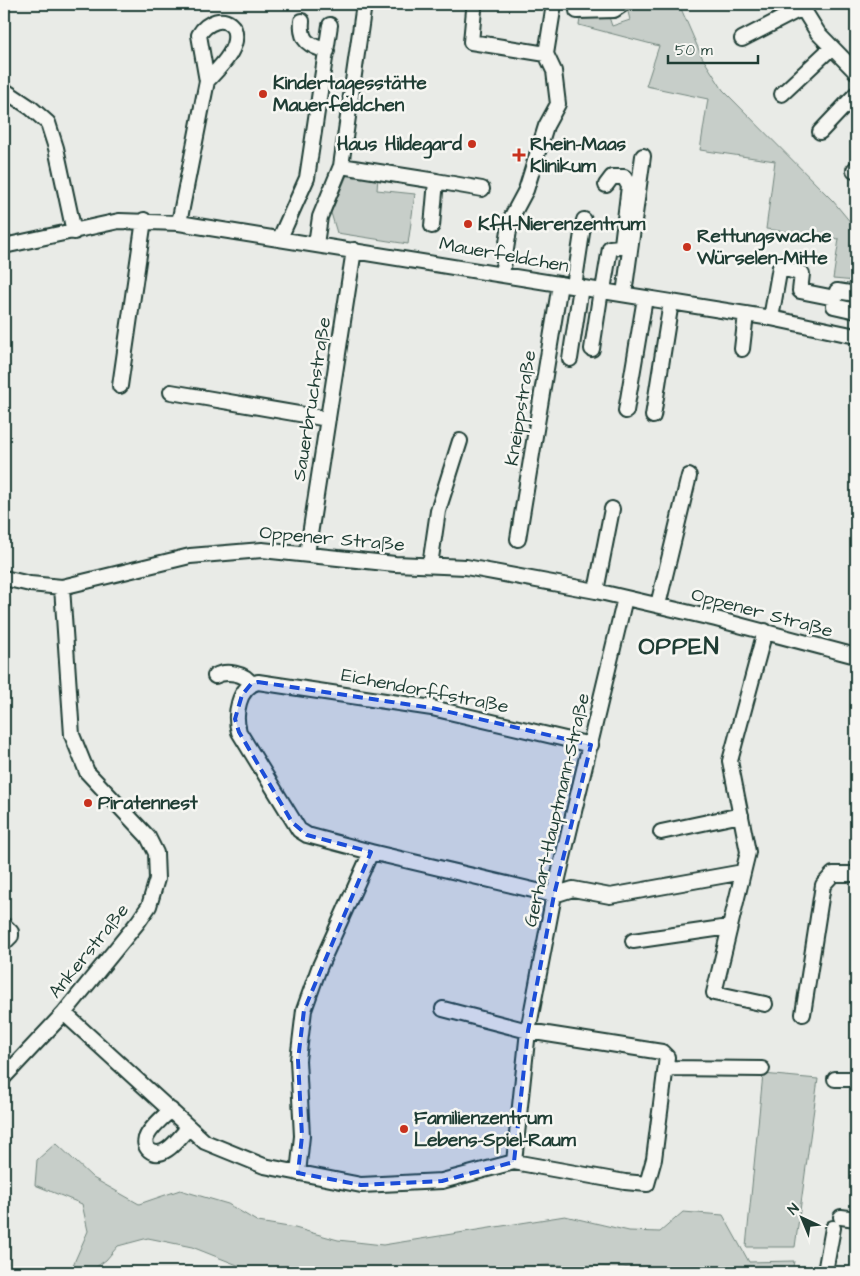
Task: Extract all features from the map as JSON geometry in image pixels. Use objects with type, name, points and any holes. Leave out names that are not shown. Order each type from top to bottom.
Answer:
[{"type":"street","points":[[316,244],[320,217],[341,166],[364,4]]},
{"type":"street","points":[[502,274],[511,218],[526,190],[539,145],[558,104],[556,84],[546,54],[554,4]]},
{"type":"street","points":[[577,11],[614,10],[623,4]]},
{"type":"street","points":[[742,39],[801,6],[831,48],[856,72]]},
{"type":"street","points":[[474,10],[471,42],[546,54]]},
{"type":"street","points":[[302,21],[301,34],[303,38],[327,51]]},
{"type":"street","points":[[280,238],[308,178],[330,25]]},
{"type":"street","points":[[782,94],[831,48]]},
{"type":"street","points":[[179,223],[206,81]]},
{"type":"street","points":[[4,90],[32,108],[48,123],[56,148],[62,184],[74,232]]},
{"type":"street","points":[[820,132],[856,94]]},
{"type":"street","points":[[624,294],[643,156]]},
{"type":"street","points":[[341,166],[482,189]]},
{"type":"street","points":[[592,349],[610,248],[620,247],[622,244],[629,186],[624,177],[620,176],[612,177],[606,185]]},
{"type":"street","points":[[432,226],[436,181]]},
{"type":"street","points":[[120,386],[144,220]]},
{"type":"street","name":"Mauerfeldchen","points":[[4,246],[119,221],[144,220],[179,223],[771,318],[856,336]]},
{"type":"street","points":[[570,359],[572,286],[584,220]]},
{"type":"street","name":"Sauerbruchstraße","points":[[307,554],[354,250]]},
{"type":"street","points":[[771,318],[780,268],[802,274],[800,291],[835,298]]},
{"type":"street","name":"Kneippstraße","points":[[518,539],[572,286]]},
{"type":"street","points":[[856,294],[837,291],[834,306],[856,311]]},
{"type":"street","points":[[626,411],[645,298]]},
{"type":"street","points":[[654,416],[671,302]]},
{"type":"street","points":[[742,349],[746,314]]},
{"type":"street","points":[[171,392],[328,420]]},
{"type":"street","points":[[430,564],[438,511],[460,441]]},
{"type":"street","points":[[658,605],[689,476]]},
{"type":"street","points":[[596,590],[612,509]]},
{"type":"street","name":"Oppener Straße","points":[[4,578],[30,584],[62,587],[190,556],[262,550],[395,564],[430,564],[474,568],[596,590],[765,631],[856,656]]},
{"type":"street","name":"Ankerstraße","points":[[4,1077],[64,1013],[138,922],[149,906],[157,878],[156,853],[148,837],[87,772],[72,735],[62,587]]},
{"type":"street","name":"Gerhart-Hauptmann-Straße","points":[[514,1162],[528,1031],[554,895],[625,598]]},
{"type":"street","points":[[765,631],[730,761],[748,852],[714,993],[765,1004]]},
{"type":"street","name":"Eichendorffstraße","points":[[216,676],[222,672],[243,676],[251,684],[258,682],[432,708],[591,745]]},
{"type":"street","points":[[251,684],[242,694],[235,719],[238,732],[292,822],[307,835],[554,895],[573,889],[610,896],[743,872]]},
{"type":"street","points":[[662,832],[741,815]]},
{"type":"street","points":[[298,1173],[302,1136],[298,1060],[304,1010],[319,968],[371,852]]},
{"type":"street","points":[[803,1014],[823,885],[832,874],[856,874]]},
{"type":"street","points":[[4,925],[11,932],[11,936],[4,943]]},
{"type":"street","points":[[633,941],[729,927]]},
{"type":"street","points":[[64,1013],[205,1142],[264,1166],[361,1185],[433,1182],[514,1162],[625,1182],[647,1184],[654,1159],[667,1068],[667,1057],[662,1052],[528,1031],[443,1009]]},
{"type":"street","points":[[667,1068],[762,1069]]},
{"type":"street","points":[[835,1079],[856,1079]]},
{"type":"street","points":[[171,1110],[147,1135],[145,1141],[147,1148],[159,1154],[166,1151],[189,1126]]},
{"type":"street","points":[[841,1217],[856,1219]]},
{"type":"street","points":[[825,1272],[833,1228]]},
{"type":"highlighted area","points":[[258,682],[432,708],[591,745],[554,895],[528,1031],[514,1162],[442,1181],[361,1185],[298,1173],[302,1136],[298,1060],[304,1010],[371,852],[307,835],[292,822],[239,732],[235,719],[242,695],[251,684]]},
{"type":"shaded area","points":[[630,4],[679,4],[702,57],[723,90],[833,201],[856,229],[856,281],[833,279],[839,239],[766,229],[775,161],[700,150],[708,99],[646,86],[659,46],[579,25],[580,19],[609,17],[612,26],[630,20],[627,8]]},
{"type":"shaded area","points":[[348,173],[378,177],[377,190],[415,194],[408,244],[337,233],[331,213]]},
{"type":"shaded area","points":[[763,1074],[818,1079],[795,1247],[746,1247]]},
{"type":"shaded area","points":[[56,1143],[93,1178],[139,1204],[180,1190],[228,1204],[258,1222],[295,1228],[338,1240],[383,1245],[565,1216],[629,1231],[660,1232],[683,1212],[723,1215],[749,1262],[794,1261],[792,1272],[655,1272],[623,1267],[549,1265],[430,1272],[255,1272],[192,1247],[148,1238],[118,1246],[106,1260],[89,1272],[70,1272],[88,1231],[82,1204],[35,1185],[37,1160]]},
{"type":"place","name":"Kindertagesstätte Mauerfeldchen","points":[[263,94]]},
{"type":"place","name":"Haus Hildegard","points":[[472,144]]},
{"type":"place","name":"Rhein-Maas Klinikum","points":[[519,155]]},
{"type":"place","name":"KfH-Nierenzentrum","points":[[468,224]]},
{"type":"place","name":"Rettungswache Würselen-Mitte","points":[[687,247]]},
{"type":"place","name":"Piratennest","points":[[88,803]]},
{"type":"place","name":"Familienzentrum Lebens-Spiel-Raum","points":[[404,1129]]},
{"type":"district","name":"OPPEN","points":[[679,647]]}]
